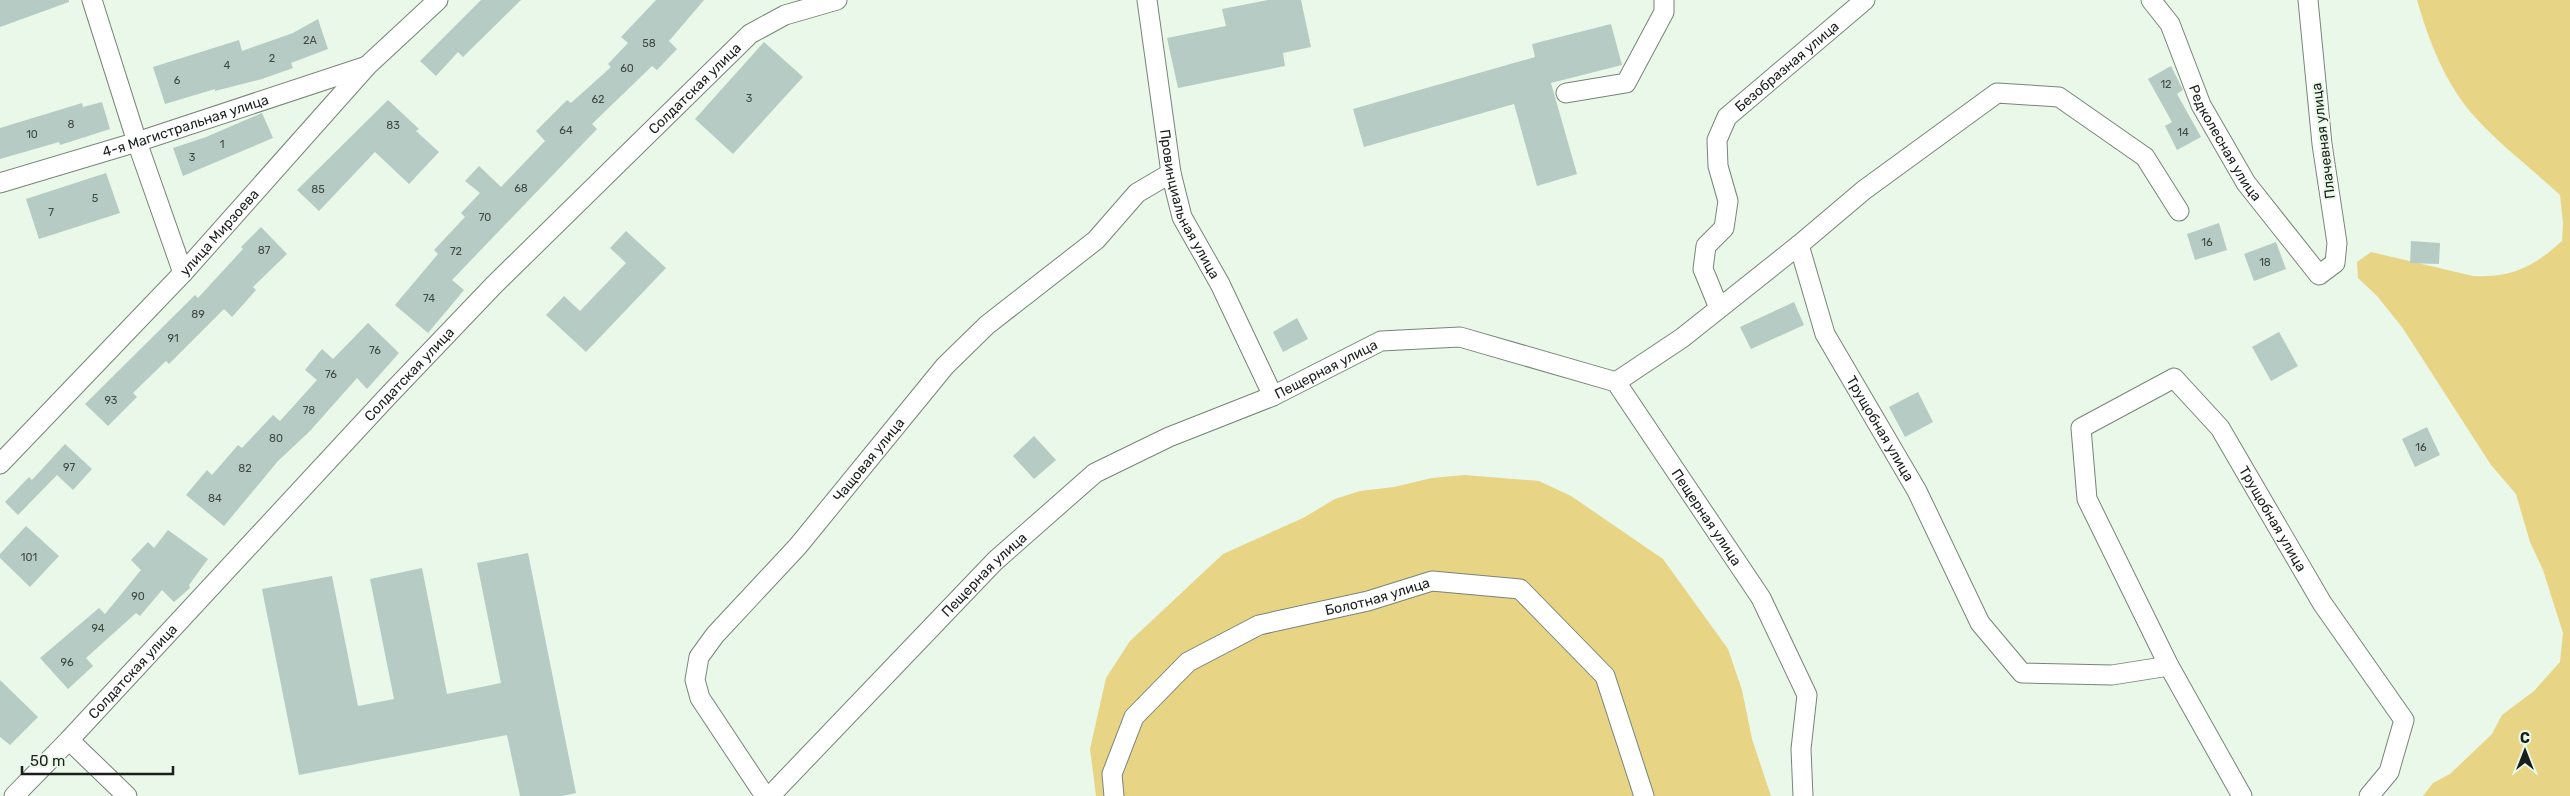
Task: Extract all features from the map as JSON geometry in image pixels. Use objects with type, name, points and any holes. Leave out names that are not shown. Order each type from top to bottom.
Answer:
[{"type":"street","points":[[92,0],[137,142],[183,273]]},
{"type":"street","name":"улица Мирзоева","points":[[0,464],[183,273],[368,65],[438,0]]},
{"type":"street","name":"Солдатская улица","points":[[14,796],[69,740],[386,397],[494,286],[750,34],[785,15],[838,0]]},
{"type":"street","name":"Провинциальная улица","points":[[1147,0],[1171,173],[1182,217],[1220,284],[1274,396]]},
{"type":"street","points":[[1566,92],[1626,83],[1664,12],[1664,0]]},
{"type":"street","name":"Безобразная улица","points":[[1719,308],[1704,269],[1706,246],[1724,228],[1727,210],[1728,201],[1718,166],[1718,140],[1727,117],[1865,0]]},
{"type":"street","name":"Редколесная улица","points":[[2151,0],[2170,24],[2201,105],[2246,183],[2319,275]]},
{"type":"street","name":"Плачевная улица","points":[[2308,0],[2322,144],[2337,243],[2335,263],[2319,275]]},
{"type":"street","name":"4-я Магистральная улица","points":[[0,183],[137,142],[368,65]]},
{"type":"street","points":[[1616,382],[1682,338],[1799,245],[1864,190],[1997,93],[2059,97],[2145,157],[2179,211]]},
{"type":"street","name":"Чащовая улица","points":[[765,796],[700,698],[696,680],[699,657],[715,636],[798,546],[945,366],[987,325],[1096,240],[1138,193],[1171,173]]},
{"type":"street","name":"Трущобная улица","points":[[1799,245],[1825,334],[1917,491],[1980,623],[2022,673],[2112,675],[2169,666]]},
{"type":"street","name":"Пещерная улица","points":[[770,796],[995,561],[1095,473],[1169,437],[1274,396],[1381,341],[1460,337],[1616,382],[1761,598],[1808,695],[1801,749],[1803,796]]},
{"type":"street","name":"Трущобная улица","points":[[2242,796],[2169,666],[2087,499],[2080,428],[2174,378],[2220,428],[2322,603],[2404,720],[2389,772],[2369,796]]},
{"type":"street","name":"Болотная улица","points":[[1114,796],[1112,774],[1134,716],[1188,662],[1260,625],[1368,601],[1432,580],[1520,589],[1605,676],[1644,796]]},
{"type":"street","points":[[69,740],[128,796]]},
{"type":"shaded area","points":[[2417,0],[2570,0],[2570,796],[2423,796],[2433,783],[2450,774],[2492,734],[2502,715],[2534,691],[2560,662],[2563,633],[2543,570],[2530,542],[2516,494],[2491,465],[2402,327],[2377,296],[2358,278],[2357,262],[2371,252],[2473,276],[2511,273],[2532,264],[2562,241],[2563,223],[2560,195],[2505,147],[2475,117],[2455,91],[2439,62]]},
{"type":"shaded area","points":[[1464,475],[1539,481],[1571,496],[1663,559],[1728,649],[1742,690],[1752,739],[1771,796],[1096,796],[1090,749],[1106,678],[1130,641],[1223,554],[1303,518],[1335,499],[1360,491],[1394,487],[1432,478]]},
{"type":"building","points":[[0,0],[69,0],[69,2],[0,27]]},
{"type":"building","points":[[481,0],[521,0],[463,57],[458,52],[436,76],[420,61]]},
{"type":"building","points":[[656,0],[704,0],[669,41],[677,49],[657,70],[652,66],[592,124],[597,129],[452,280],[464,290],[428,333],[395,305],[438,254],[434,250],[465,217],[461,213],[480,193],[465,181],[479,166],[501,187],[545,141],[536,131],[567,100],[571,103],[611,67],[608,64],[628,43],[621,37]]},
{"type":"building","points":[[1268,0],[1301,0],[1311,47],[1283,53],[1285,66],[1178,88],[1167,38],[1226,26],[1222,9]]},
{"type":"building","points":[[318,19],[328,49],[291,63],[293,68],[262,79],[215,91],[215,89],[165,104],[153,67],[239,40],[242,51],[293,33]]},
{"type":"building","points":[[1611,24],[1622,65],[1551,83],[1577,174],[1537,186],[1514,104],[1364,147],[1353,109],[1535,57],[1532,44]]},
{"type":"building","points":[[764,42],[803,77],[733,154],[695,119]]},
{"type":"building","points":[[2171,66],[2183,90],[2177,94],[2201,137],[2177,150],[2165,126],[2172,122],[2148,79]]},
{"type":"building","points":[[388,100],[419,129],[416,131],[439,152],[409,184],[375,152],[319,211],[297,190]]},
{"type":"building","points":[[102,102],[110,129],[60,145],[59,142],[0,159],[0,128],[82,103],[83,107]]},
{"type":"building","points":[[262,113],[273,138],[183,176],[173,148],[206,137]]},
{"type":"building","points":[[106,173],[120,213],[39,239],[26,199]]},
{"type":"building","points":[[2219,223],[2227,250],[2195,260],[2187,234]]},
{"type":"building","points":[[261,227],[287,254],[253,287],[256,290],[232,317],[224,309],[169,364],[166,361],[133,393],[137,397],[108,426],[85,404],[195,295],[198,298],[243,249],[241,247]]},
{"type":"building","points":[[626,231],[666,268],[586,352],[546,315],[564,296],[580,311],[626,263],[610,248]]},
{"type":"building","points":[[2411,241],[2440,243],[2439,264],[2410,263]]},
{"type":"building","points":[[2276,242],[2286,269],[2254,281],[2244,254]]},
{"type":"building","points":[[1794,302],[1804,325],[1751,349],[1740,327]]},
{"type":"building","points":[[1297,318],[1308,339],[1283,352],[1273,332]]},
{"type":"building","points":[[368,323],[399,353],[367,389],[357,378],[310,431],[278,461],[224,526],[186,495],[207,470],[212,475],[238,445],[242,448],[273,415],[280,421],[317,380],[305,370],[322,349],[333,359]]},
{"type":"building","points":[[2279,332],[2298,366],[2271,381],[2252,347]]},
{"type":"building","points":[[1918,392],[1933,422],[1905,437],[1889,407]]},
{"type":"building","points":[[2427,427],[2440,455],[2415,467],[2402,439]]},
{"type":"building","points":[[1034,436],[1056,460],[1034,479],[1013,456]]},
{"type":"building","points":[[65,444],[92,469],[73,490],[57,475],[18,515],[5,502],[29,477],[32,480]]},
{"type":"building","points":[[26,526],[59,556],[30,587],[0,558],[0,554]]},
{"type":"building","points":[[168,530],[208,559],[189,585],[190,588],[174,602],[162,590],[140,616],[136,613],[86,658],[93,666],[68,689],[40,658],[99,608],[105,614],[141,570],[131,560],[148,542],[154,548]]},
{"type":"building","points":[[528,553],[576,793],[562,796],[520,796],[507,735],[299,775],[262,589],[332,576],[358,706],[394,699],[370,579],[422,568],[447,694],[501,683],[477,563]]},
{"type":"building","points":[[0,680],[38,717],[10,745],[0,737]]}]
